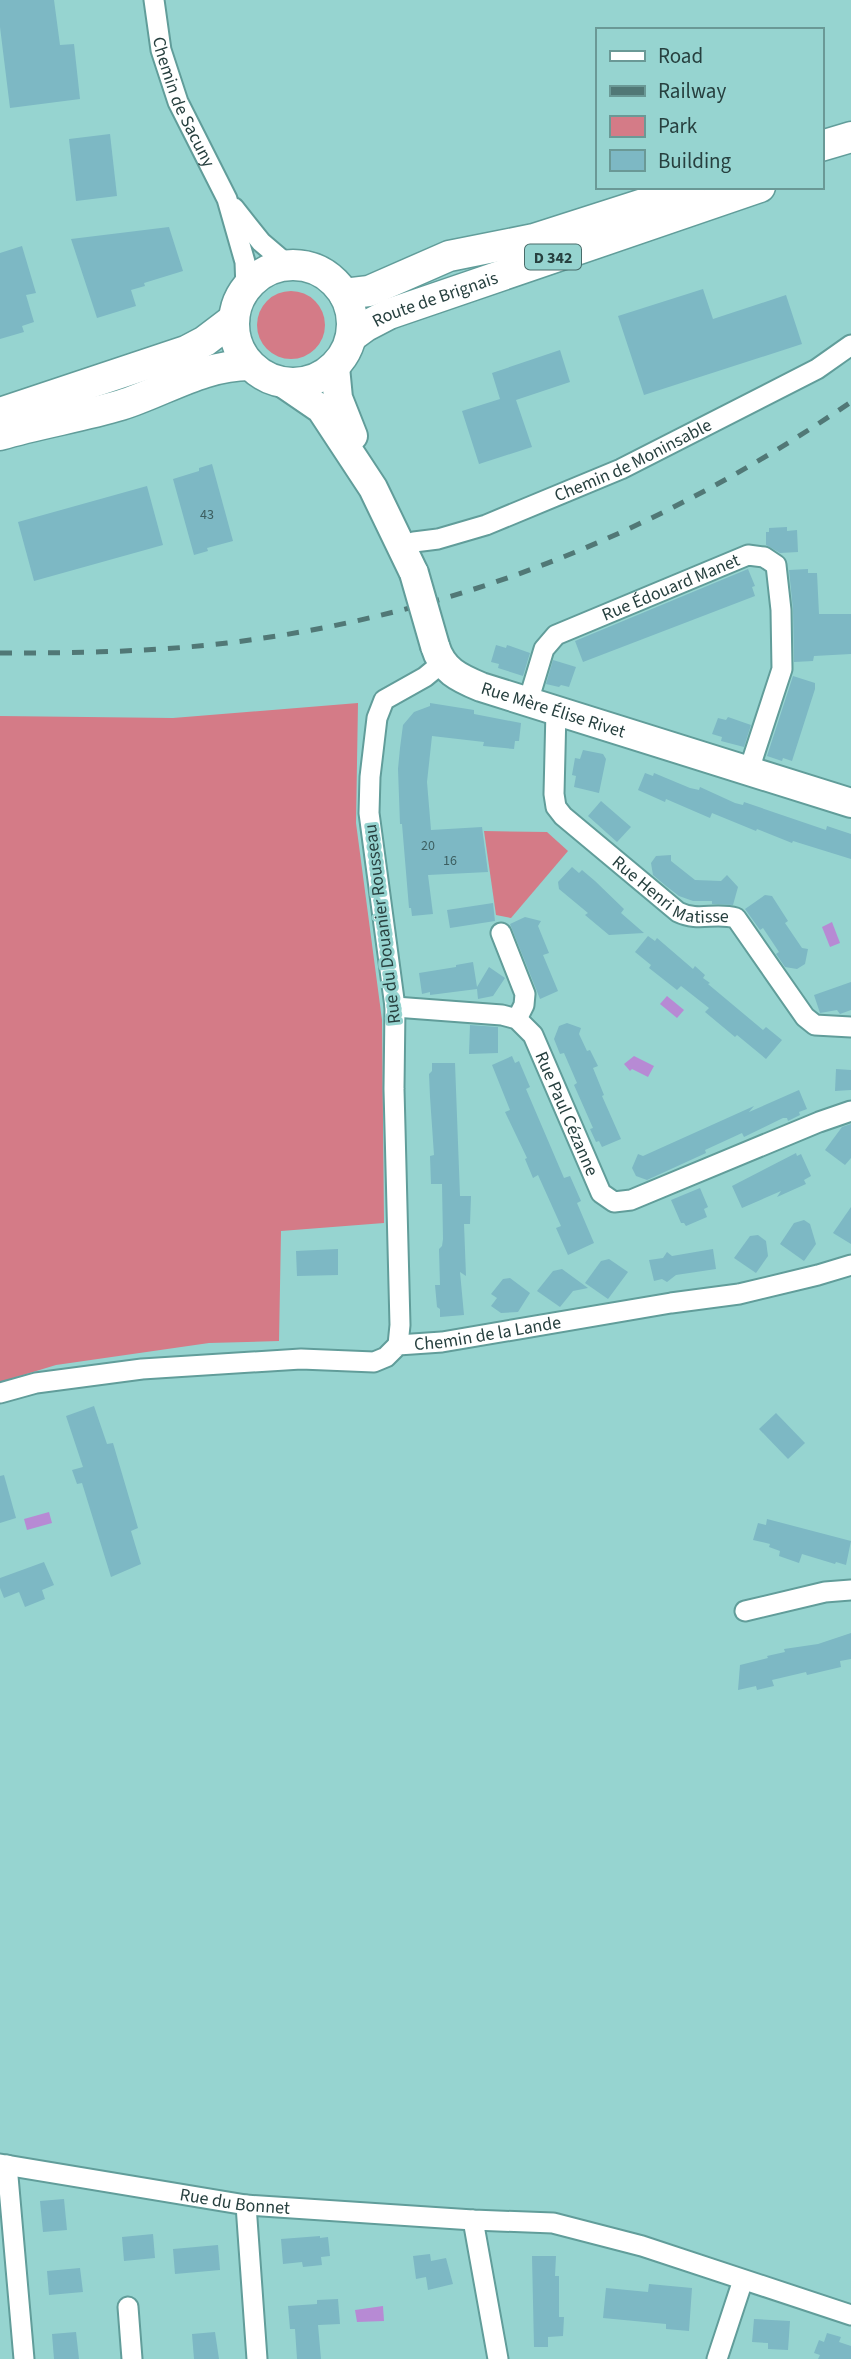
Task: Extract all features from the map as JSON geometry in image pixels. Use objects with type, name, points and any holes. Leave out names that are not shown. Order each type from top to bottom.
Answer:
[{"type":"main road","points":[[823,145],[851,137]]},
{"type":"main road","points":[[823,166],[851,158]]},
{"type":"main road","name":"Route de Brignais","points":[[335,366],[345,353],[351,337],[350,308],[344,294],[369,291],[449,256],[534,239],[689,189]]},
{"type":"main road","name":"Route de Brignais","points":[[351,337],[389,314],[754,189]]},
{"type":"main road","points":[[335,366],[320,377],[302,383],[284,383],[265,377],[250,365],[240,352],[234,336],[234,319],[237,303],[257,277],[271,269],[288,265],[320,271],[344,294]]},
{"type":"main road","points":[[0,413],[186,351],[205,341],[234,319]]},
{"type":"main road","points":[[0,435],[132,401],[214,368],[250,365]]},
{"type":"street","name":"Chemin de Sacuny","points":[[154,0],[160,50],[178,102],[227,199]]},
{"type":"street","points":[[227,199],[261,242],[288,265]]},
{"type":"street","points":[[227,199],[245,262],[246,289]]},
{"type":"street","name":"Chemin de Moninsable","points":[[409,561],[414,542],[438,539],[486,525],[621,469],[817,369],[851,345]]},
{"type":"street","points":[[335,366],[338,398],[373,488],[409,561],[438,654]]},
{"type":"street","points":[[284,383],[321,409],[373,488]]},
{"type":"street","name":"Rue Édouard Manet","points":[[528,702],[544,649],[556,635],[748,555],[764,557],[776,565],[781,610],[782,669],[749,770]]},
{"type":"street","name":"Rue Mère Élise Rivet","points":[[438,654],[462,680],[851,803]]},
{"type":"street","name":"Rue du Douanier Rousseau","points":[[398,1345],[400,1325],[394,1089],[395,1007],[369,813],[370,777],[377,718],[384,700],[425,677],[438,654]]},
{"type":"street","name":"Rue Henri Matisse","points":[[556,710],[554,794],[556,807],[563,816],[678,912],[689,918],[726,915],[736,918],[805,1017],[815,1025],[851,1027]]},
{"type":"street","points":[[395,1007],[502,1015],[517,1019],[524,1005],[524,994],[501,933]]},
{"type":"street","name":"Rue Paul Cézanne","points":[[517,1019],[533,1035],[601,1193],[614,1202],[631,1200],[851,1111]]},
{"type":"street","name":"Chemin de la Lande","points":[[0,1393],[36,1383],[142,1369],[302,1359],[374,1362],[386,1357],[398,1345],[442,1342],[739,1294],[851,1265]]},
{"type":"street","points":[[745,1611],[825,1592],[851,1590]]},
{"type":"street","points":[[4,2164],[24,2359]]},
{"type":"street","name":"Rue du Bonnet","points":[[4,2164],[246,2205],[553,2223],[642,2246],[851,2315]]},
{"type":"street","points":[[246,2205],[257,2359]]},
{"type":"street","points":[[473,2220],[498,2359]]},
{"type":"street","points":[[717,2359],[743,2280]]},
{"type":"street","points":[[128,2307],[132,2359]]},
{"type":"green space","points":[[291,291],[304,294],[315,301],[322,312],[325,325],[322,338],[315,349],[304,356],[291,359],[278,356],[267,349],[260,338],[257,325],[260,312],[267,301],[278,294]]},
{"type":"green space","points":[[358,703],[356,823],[382,1020],[384,1223],[281,1231],[279,1341],[209,1343],[56,1365],[0,1382],[0,716],[173,718]]},
{"type":"green space","points":[[484,831],[547,832],[568,851],[511,918],[496,915]]},
{"type":"shaded area","points":[[832,922],[840,943],[830,947],[822,927]]},
{"type":"shaded area","points":[[667,996],[684,1010],[677,1018],[660,1004]]},
{"type":"shaded area","points":[[634,1056],[654,1066],[648,1077],[632,1069],[630,1071],[624,1064]]},
{"type":"shaded area","points":[[49,1512],[52,1523],[27,1530],[24,1519]]},
{"type":"shaded area","points":[[383,2306],[384,2321],[357,2322],[355,2310]]},
{"type":"building","points":[[0,0],[54,0],[60,45],[74,44],[80,99],[10,108],[0,27]]},
{"type":"building","points":[[110,134],[117,196],[76,201],[69,139]]},
{"type":"building","points":[[169,227],[183,271],[144,283],[145,286],[131,290],[136,306],[97,318],[71,239]]},
{"type":"building","points":[[22,246],[36,293],[26,295],[34,322],[22,326],[24,332],[0,339],[0,253]]},
{"type":"building","points":[[703,289],[713,319],[786,295],[802,344],[644,395],[618,316]]},
{"type":"building","points":[[560,350],[570,382],[516,400],[532,447],[479,464],[462,411],[500,399],[492,373]]},
{"type":"building","points":[[212,464],[233,541],[207,548],[208,551],[194,555],[173,479]]},
{"type":"building","points":[[147,486],[163,545],[34,581],[18,522]]},
{"type":"building","points":[[787,527],[787,531],[797,530],[798,552],[780,553],[766,545],[766,532],[769,532],[769,528]]},
{"type":"building","points":[[748,569],[755,586],[752,587],[755,596],[583,662],[575,641]]},
{"type":"building","points":[[808,569],[808,573],[817,573],[819,614],[851,614],[851,654],[814,656],[813,661],[794,662],[789,570]]},
{"type":"building","points":[[496,645],[506,648],[507,645],[530,653],[523,676],[498,668],[499,664],[491,662]]},
{"type":"building","points":[[553,660],[576,667],[569,687],[546,684]]},
{"type":"building","points":[[793,676],[815,683],[815,689],[792,761],[783,758],[782,761],[767,756]]},
{"type":"building","points":[[430,703],[474,710],[474,714],[521,723],[519,741],[515,741],[514,749],[483,746],[484,742],[432,736],[427,782],[431,830],[482,827],[488,872],[428,875],[433,914],[412,916],[400,824],[398,769],[403,725],[414,712],[430,706]]},
{"type":"building","points":[[728,717],[751,725],[744,747],[721,741],[722,737],[712,734],[718,718],[726,720]]},
{"type":"building","points":[[583,750],[603,754],[606,759],[599,793],[574,787],[576,776],[572,775],[575,758],[580,759]]},
{"type":"building","points":[[645,773],[653,776],[654,773],[690,788],[699,790],[700,787],[735,803],[743,805],[744,802],[826,830],[827,826],[851,834],[851,859],[793,841],[792,843],[712,813],[710,818],[666,799],[665,802],[638,790]]},
{"type":"building","points":[[601,801],[631,827],[617,842],[588,816]]},
{"type":"building","points":[[671,855],[671,861],[695,880],[721,881],[727,875],[738,887],[733,905],[693,901],[679,896],[666,886],[653,875],[651,863],[656,856]]},
{"type":"building","points":[[572,867],[579,873],[582,870],[595,881],[624,909],[621,913],[644,933],[609,935],[585,915],[588,913],[559,889],[558,882]]},
{"type":"building","points":[[765,895],[772,896],[788,921],[785,923],[802,948],[808,949],[805,964],[797,969],[785,967],[776,954],[779,952],[763,928],[760,930],[745,909]]},
{"type":"building","points":[[493,903],[495,921],[450,928],[447,910]]},
{"type":"building","points":[[525,917],[541,921],[538,926],[549,953],[543,955],[558,991],[540,999],[510,924]]},
{"type":"building","points":[[648,936],[655,941],[657,938],[693,969],[695,966],[705,975],[703,978],[710,983],[708,984],[763,1030],[766,1027],[782,1040],[766,1059],[705,1012],[709,1008],[681,986],[677,990],[649,968],[651,965],[635,952]]},
{"type":"building","points":[[473,962],[477,987],[489,967],[505,978],[493,996],[478,999],[477,989],[422,994],[419,973]]},
{"type":"building","points":[[851,982],[851,1010],[840,1014],[837,1010],[820,1013],[814,995]]},
{"type":"building","points":[[567,1023],[581,1028],[579,1034],[598,1066],[593,1068],[621,1139],[602,1147],[599,1141],[596,1142],[590,1129],[593,1128],[574,1085],[577,1083],[564,1053],[560,1054],[554,1039],[559,1026]]},
{"type":"building","points":[[470,1025],[498,1027],[498,1053],[469,1054]]},
{"type":"building","points":[[512,1056],[515,1063],[519,1061],[530,1087],[526,1089],[564,1178],[570,1176],[581,1201],[577,1203],[594,1243],[568,1255],[556,1228],[561,1226],[538,1175],[533,1178],[525,1159],[527,1158],[505,1112],[510,1110],[492,1065]]},
{"type":"building","points":[[432,1063],[455,1063],[460,1196],[471,1196],[470,1224],[464,1224],[466,1276],[460,1272],[464,1315],[440,1317],[435,1285],[440,1285],[442,1184],[431,1184],[430,1156],[434,1155],[429,1074],[432,1071]]},
{"type":"building","points":[[836,1069],[851,1070],[851,1090],[835,1091]]},
{"type":"building","points":[[799,1090],[807,1109],[788,1121],[783,1118],[744,1137],[742,1133],[647,1180],[636,1176],[632,1168],[638,1154],[643,1156],[754,1106],[749,1112]]},
{"type":"building","points":[[851,1124],[851,1158],[845,1165],[825,1150],[842,1127]]},
{"type":"building","points":[[796,1153],[797,1156],[801,1154],[811,1176],[804,1180],[806,1184],[777,1197],[781,1191],[742,1208],[732,1186]]},
{"type":"building","points":[[700,1188],[708,1207],[704,1209],[707,1217],[686,1226],[681,1223],[671,1200]]},
{"type":"building","points":[[851,1207],[851,1244],[833,1233]]},
{"type":"building","points":[[804,1220],[810,1224],[816,1244],[804,1261],[780,1244],[794,1223]]},
{"type":"building","points":[[758,1235],[766,1241],[768,1256],[756,1273],[734,1258],[750,1236]]},
{"type":"building","points":[[338,1249],[338,1275],[297,1276],[296,1251]]},
{"type":"building","points":[[713,1249],[716,1269],[676,1275],[667,1282],[662,1279],[654,1281],[649,1260],[663,1258],[667,1252],[672,1256]]},
{"type":"building","points":[[609,1259],[628,1272],[608,1299],[585,1283],[601,1261]]},
{"type":"building","points":[[562,1269],[588,1288],[573,1291],[560,1307],[537,1291],[553,1271]]},
{"type":"building","points":[[510,1278],[530,1293],[518,1312],[501,1313],[491,1306],[497,1298],[491,1294],[503,1279]]},
{"type":"building","points":[[94,1406],[107,1444],[113,1443],[138,1528],[131,1531],[141,1564],[111,1577],[82,1483],[77,1484],[72,1470],[83,1467],[66,1416]]},
{"type":"building","points":[[776,1413],[805,1443],[788,1459],[759,1429]]},
{"type":"building","points":[[4,1475],[16,1518],[0,1523],[0,1476]]},
{"type":"building","points":[[767,1519],[851,1541],[846,1565],[802,1554],[799,1563],[779,1556],[780,1551],[769,1547],[770,1544],[753,1540],[758,1523],[766,1525]]},
{"type":"building","points":[[44,1562],[54,1585],[42,1590],[45,1599],[25,1607],[19,1592],[4,1598],[0,1578]]},
{"type":"building","points":[[851,1633],[851,1659],[840,1661],[841,1667],[772,1680],[774,1686],[757,1690],[756,1686],[738,1690],[740,1665],[785,1652],[784,1649],[818,1644]]},
{"type":"building","points":[[64,2199],[67,2230],[43,2232],[40,2201]]},
{"type":"building","points":[[153,2234],[155,2258],[124,2261],[122,2237]]},
{"type":"building","points":[[328,2237],[330,2256],[321,2257],[322,2265],[303,2267],[302,2262],[283,2264],[281,2239]]},
{"type":"building","points":[[218,2245],[220,2270],[175,2274],[173,2249]]},
{"type":"building","points":[[430,2254],[431,2261],[446,2258],[453,2284],[428,2290],[426,2277],[416,2279],[413,2256]]},
{"type":"building","points":[[532,2256],[556,2256],[555,2276],[559,2276],[559,2317],[564,2317],[563,2336],[548,2337],[548,2347],[534,2347]]},
{"type":"building","points":[[80,2268],[83,2292],[49,2295],[47,2271]]},
{"type":"building","points":[[649,2284],[692,2288],[689,2331],[666,2329],[666,2324],[603,2318],[606,2288],[648,2292]]},
{"type":"building","points":[[338,2299],[340,2324],[318,2325],[321,2359],[297,2359],[295,2329],[290,2329],[288,2306]]},
{"type":"building","points":[[754,2319],[790,2321],[788,2350],[768,2349],[768,2343],[752,2342]]},
{"type":"building","points":[[76,2332],[79,2359],[54,2359],[52,2334]]},
{"type":"building","points":[[215,2332],[219,2359],[194,2359],[192,2334]]},
{"type":"building","points":[[827,2333],[841,2337],[839,2342],[851,2346],[851,2359],[818,2359],[820,2355],[814,2353],[819,2340],[824,2342]]},
{"type":"railway","points":[[0,653],[114,651],[227,643],[312,630],[395,612],[475,589],[554,561],[705,491],[779,449],[851,402]]}]
